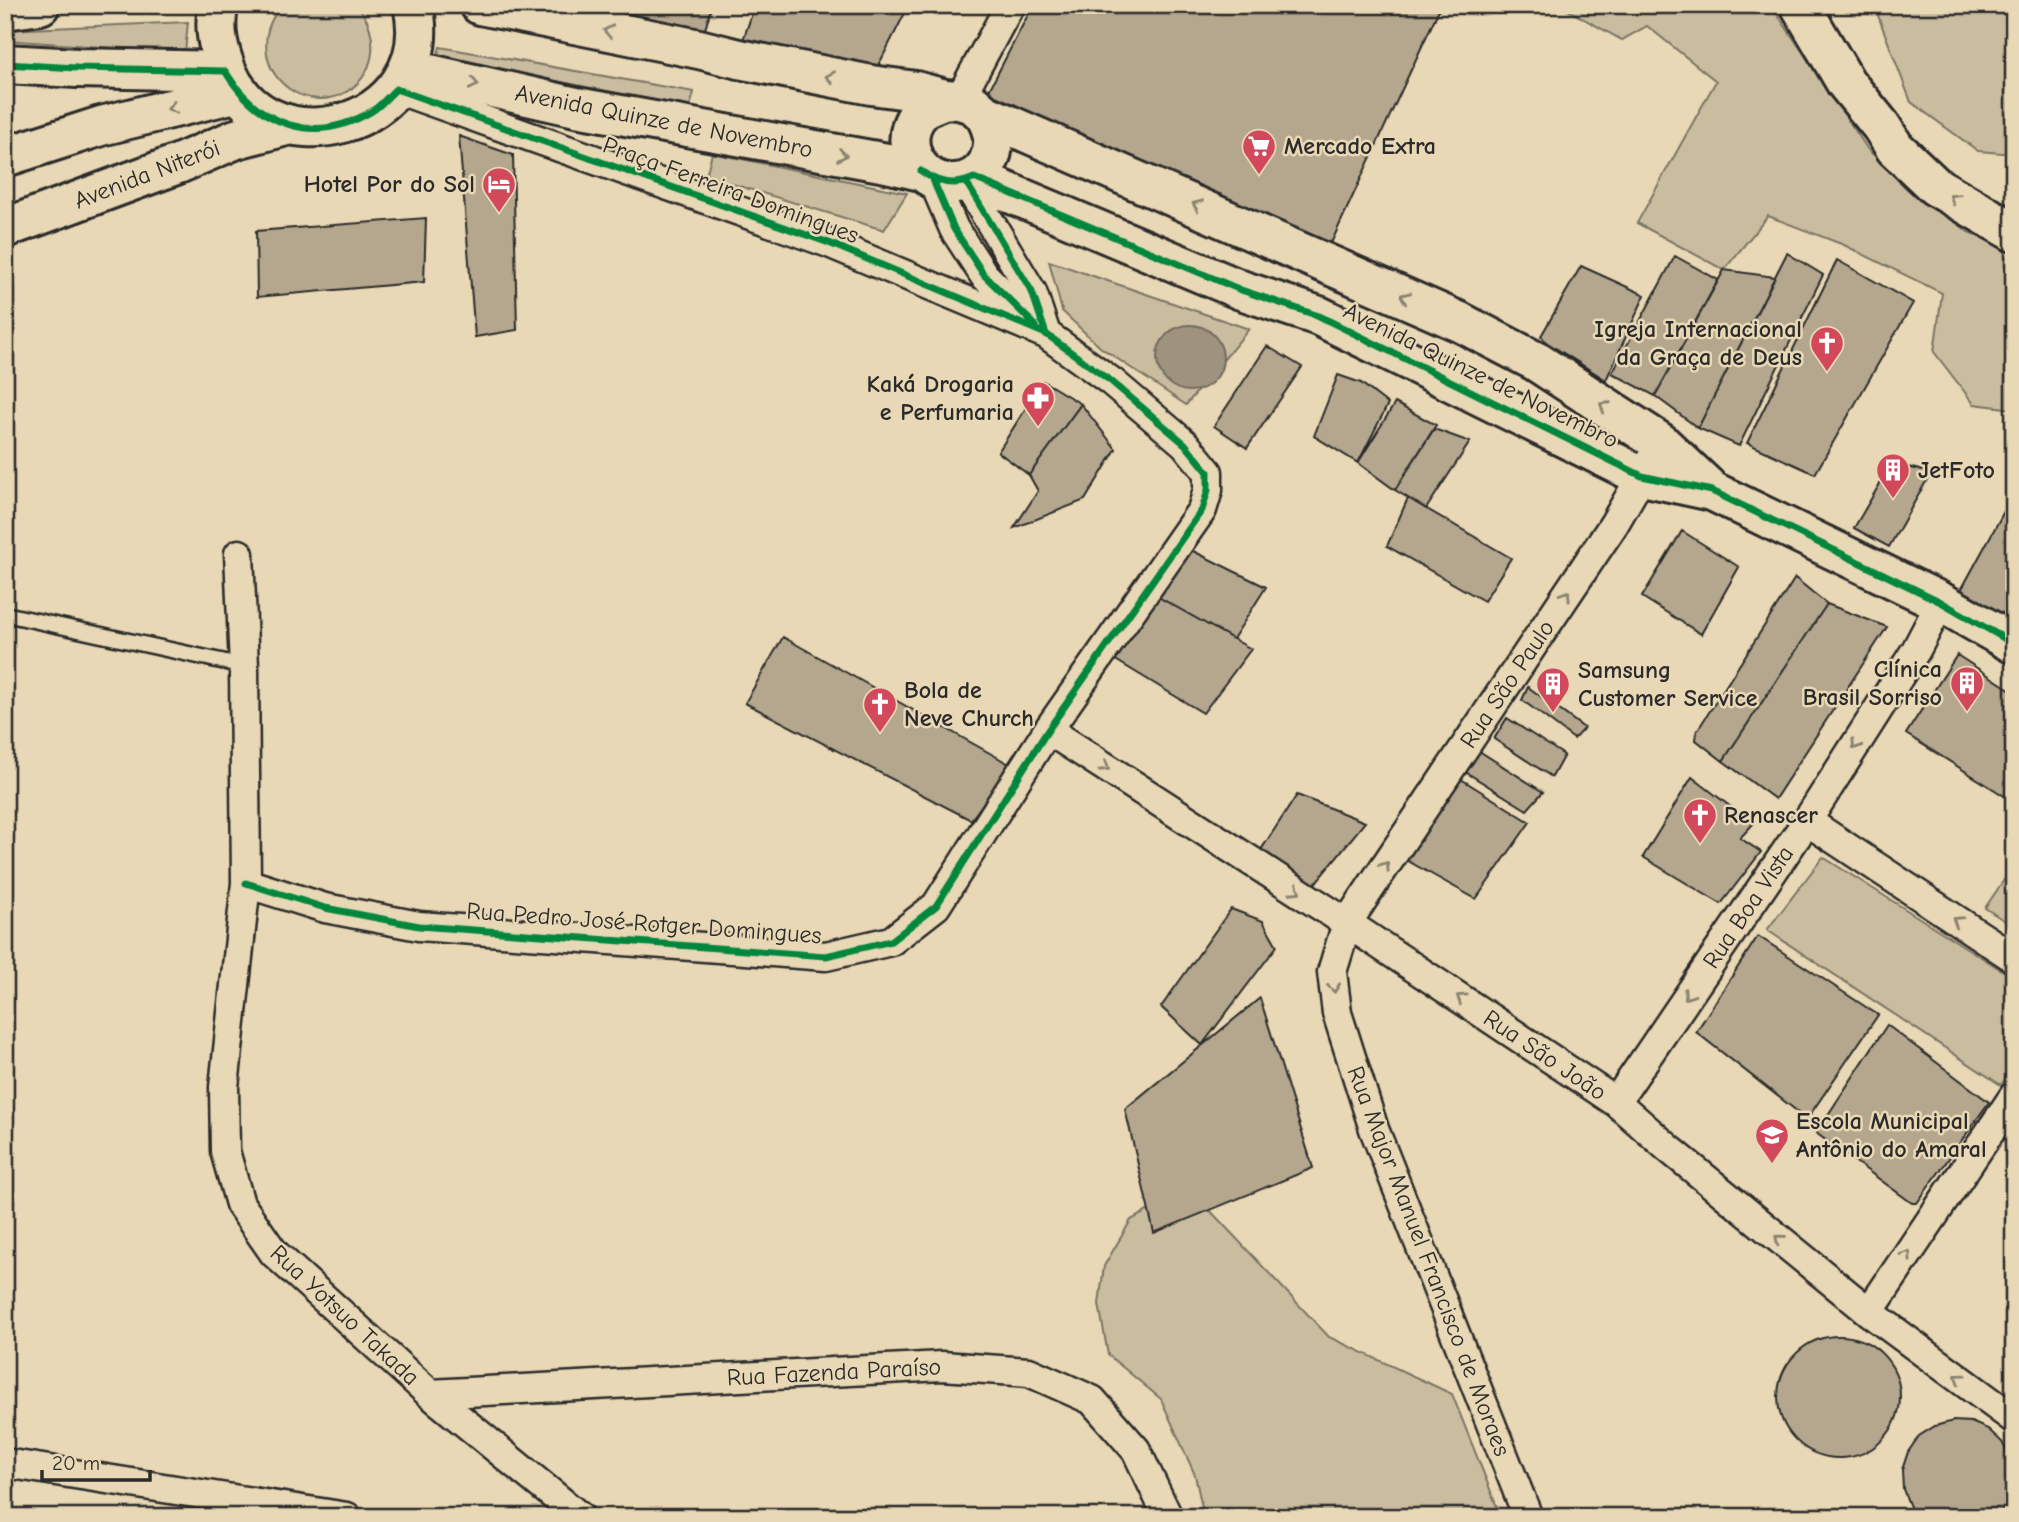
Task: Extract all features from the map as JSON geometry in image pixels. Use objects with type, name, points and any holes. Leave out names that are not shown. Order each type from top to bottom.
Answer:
[{"type":"main road","points":[[5,10],[40,5]]},
{"type":"main road","points":[[219,5],[217,41],[232,81],[262,113],[290,125],[320,129],[348,123],[374,110],[402,79],[415,43],[412,5]]},
{"type":"main road","name":"Avenida Quinze de Novembro","points":[[480,5],[765,65],[916,91],[963,104],[1461,322],[1537,362],[1661,443],[1712,491]]},
{"type":"main road","points":[[1800,5],[1846,83],[1881,126],[1895,149],[1935,187],[2014,232]]},
{"type":"main road","points":[[5,64],[232,81]]},
{"type":"main road","name":"Avenida Quinze de Novembro","points":[[402,79],[576,107],[887,163],[948,178],[1241,290],[1319,316],[1642,476],[1712,491],[1941,603],[2014,644]]},
{"type":"main road","name":"Avenida Niterói","points":[[5,157],[232,81]]},
{"type":"main road","points":[[963,104],[991,126],[994,141],[992,155],[985,169],[948,178],[912,155],[909,137],[916,119],[928,106],[963,104]]},
{"type":"main road","name":"Avenida Niterói","points":[[5,228],[177,164],[236,139],[290,125]]},
{"type":"street","points":[[963,104],[1010,5]]},
{"type":"street","name":"Praça Ferreira Domingues","points":[[402,79],[829,243],[1045,334],[1112,382],[1185,444],[1208,472]]},
{"type":"street","points":[[948,178],[954,229],[984,275],[1045,334]]},
{"type":"street","name":"Rua São Paulo","points":[[1347,923],[1614,524],[1661,443]]},
{"type":"street","name":"Rua Pedro José Rotger Domingues","points":[[246,884],[325,908],[419,926],[826,956],[891,941],[936,906],[1048,730],[1202,510],[1208,490],[1208,472]]},
{"type":"street","points":[[239,554],[244,666],[246,884]]},
{"type":"street","name":"Rua Boa Vista","points":[[1616,1102],[1807,821],[1916,650],[1941,603]]},
{"type":"street","name":"Rua São João","points":[[1048,730],[1347,923],[1616,1102],[1868,1312],[2014,1419]]},
{"type":"street","points":[[1807,821],[2014,958]]},
{"type":"street","name":"Rua Yotsuo Takada","points":[[246,884],[224,1087],[225,1151],[240,1204],[274,1252],[430,1394],[580,1517]]},
{"type":"street","name":"Rua Major Manuel Francisco de Moraes","points":[[1347,923],[1332,972],[1337,1013],[1374,1129],[1528,1517]]},
{"type":"street","points":[[1868,1312],[2014,1096]]},
{"type":"street","name":"Rua Fazenda Paraíso","points":[[430,1394],[942,1366],[1030,1372],[1092,1400],[1136,1450],[1168,1517]]},
{"type":"street","points":[[8,1461],[347,1517]]},
{"type":"lane","points":[[5,614],[244,666]]},
{"type":"shaded area","points":[[283,5],[357,5],[370,29],[372,54],[362,78],[353,88],[340,95],[316,99],[294,92],[276,76],[270,66],[266,40],[271,22]]},
{"type":"shaded area","points":[[1559,5],[1771,5],[1869,151],[1968,232],[2014,252],[2014,409],[1974,404],[1934,352],[1942,293],[1844,245],[1768,216],[1724,270],[1637,223],[1716,81],[1647,26],[1622,40]]},
{"type":"shaded area","points":[[1874,5],[2014,5],[2014,154],[1978,151],[1911,102]]},
{"type":"shaded area","points":[[188,22],[185,53],[5,40],[5,30]]},
{"type":"shaded area","points":[[440,47],[694,92],[690,107],[437,58]]},
{"type":"shaded area","points":[[712,153],[907,193],[884,230],[706,176]]},
{"type":"shaded area","points":[[1049,261],[1249,329],[1186,405],[1100,347],[1062,311]]},
{"type":"shaded area","points":[[1184,325],[1196,325],[1208,330],[1218,340],[1223,358],[1221,371],[1208,386],[1196,391],[1184,391],[1172,386],[1162,376],[1157,364],[1157,352],[1162,340],[1172,330]]},
{"type":"shaded area","points":[[1823,857],[2014,978],[2014,1066],[2001,1085],[1767,930]]},
{"type":"shaded area","points":[[2014,865],[2014,927],[1985,908]]},
{"type":"shaded area","points":[[1189,1188],[1329,1337],[1452,1394],[1501,1517],[1204,1517],[1195,1475],[1161,1399],[1108,1355],[1099,1304],[1104,1266],[1131,1220]]},
{"type":"building","points":[[635,5],[712,5],[700,47],[633,16]]},
{"type":"building","points":[[755,5],[909,5],[871,80],[738,55]]},
{"type":"building","name":"Mercado Extra","points":[[1033,5],[1441,5],[1327,252],[984,100]]},
{"type":"building","points":[[459,136],[513,155],[517,330],[475,337]]},
{"type":"building","points":[[426,218],[424,282],[257,297],[256,231]]},
{"type":"building","points":[[1787,253],[1823,275],[1739,446],[1698,428]]},
{"type":"building","points":[[1675,256],[1718,280],[1655,396],[1612,373]]},
{"type":"building","name":"Igreja Internacional da Graça de Deus","points":[[1837,260],[1913,303],[1815,474],[1747,443]]},
{"type":"building","points":[[1581,266],[1645,295],[1606,380],[1546,342],[1541,336]]},
{"type":"building","points":[[1724,270],[1775,277],[1698,428],[1655,396]]},
{"type":"building","points":[[1267,346],[1302,367],[1247,448],[1214,426]]},
{"type":"building","points":[[1338,375],[1361,383],[1388,404],[1358,463],[1314,436]]},
{"type":"building","name":"Kaká Drogaria e Perfumaria","points":[[1043,381],[1081,404],[1029,475],[998,452]]},
{"type":"building","points":[[1395,403],[1436,425],[1395,490],[1358,463]]},
{"type":"building","points":[[1081,404],[1116,449],[1085,500],[1014,528],[1038,491],[1029,475]]},
{"type":"building","points":[[1434,429],[1470,442],[1426,509],[1395,490]]},
{"type":"building","name":"JetFoto","points":[[1892,463],[1931,473],[1889,547],[1854,528]]},
{"type":"building","points":[[2014,493],[2014,630],[1959,594]]},
{"type":"building","points":[[1408,498],[1511,558],[1484,601],[1387,546]]},
{"type":"building","points":[[1682,531],[1739,567],[1701,634],[1642,597]]},
{"type":"building","points":[[1191,550],[1266,587],[1233,639],[1153,594]]},
{"type":"building","points":[[1795,578],[1827,604],[1723,761],[1696,740],[1697,731]]},
{"type":"building","points":[[1153,594],[1251,649],[1203,713],[1109,656]]},
{"type":"building","points":[[1827,604],[1887,627],[1775,799],[1723,761]]},
{"type":"building","name":"Bola de Neve Church","points":[[783,637],[1011,765],[971,820],[745,703]]},
{"type":"building","name":"Clínica Brasil Sorriso","points":[[1957,655],[2014,692],[2014,802],[1906,734]]},
{"type":"building","name":"Samsung Customer Service","points":[[1528,687],[1584,728],[1574,739],[1522,700]]},
{"type":"building","points":[[1507,718],[1564,755],[1552,777],[1494,739]]},
{"type":"building","points":[[1473,747],[1543,792],[1527,810],[1464,771]]},
{"type":"building","points":[[1453,774],[1530,822],[1476,899],[1399,856]]},
{"type":"building","name":"Renascer","points":[[1692,777],[1753,824],[1740,838],[1761,852],[1721,904],[1643,857]]},
{"type":"building","points":[[1297,795],[1365,822],[1305,896],[1253,862]]},
{"type":"building","points":[[1231,909],[1263,921],[1277,946],[1202,1045],[1161,1007]]},
{"type":"building","points":[[1758,936],[1878,1015],[1807,1119],[1696,1032]]},
{"type":"building","points":[[1260,998],[1313,1168],[1154,1233],[1125,1109]]},
{"type":"building","points":[[1887,1025],[1989,1102],[1917,1203],[1912,1203],[1816,1133]]},
{"type":"building","points":[[1839,1336],[1862,1341],[1882,1354],[1895,1374],[1900,1397],[1895,1420],[1882,1440],[1862,1453],[1839,1458],[1816,1453],[1796,1440],[1783,1420],[1778,1397],[1783,1374],[1796,1354],[1816,1341]]},
{"type":"building","points":[[1953,1421],[1971,1422],[1988,1429],[2002,1442],[2010,1457],[2014,1475],[2012,1493],[1996,1517],[1919,1517],[1910,1507],[1903,1489],[1902,1470],[1908,1452],[1919,1436],[1935,1426]]},
{"type":"cycle path","points":[[5,64],[225,71],[239,90],[271,117],[290,125],[309,128],[350,122],[375,109],[396,89],[829,243],[1046,334],[1112,382],[1185,444],[1208,472],[1208,490],[1202,510],[1048,730],[936,906],[891,941],[826,956],[419,926],[325,908],[246,883]]},
{"type":"cycle path","points":[[921,171],[946,182],[974,178],[1241,290],[1319,316],[1642,476],[1712,491],[1941,602],[2014,644]]},
{"type":"cycle path","points":[[933,180],[954,229],[984,275],[1035,325]]},
{"type":"cycle path","points":[[966,182],[1032,292],[1046,334]]},
{"type":"place","name":"Mercado Extra","points":[[1259,176]]},
{"type":"place","name":"Hotel Por do Sol","points":[[499,214]]},
{"type":"place","name":"Igreja Internacional da Graça de Deus","points":[[1827,373]]},
{"type":"place","name":"Kaká Drogaria e Perfumaria","points":[[1038,428]]},
{"type":"place","name":"JetFoto","points":[[1893,500]]},
{"type":"place","name":"Clínica Brasil Sorriso","points":[[1967,713]]},
{"type":"place","name":"Samsung Customer Service","points":[[1553,714]]},
{"type":"place","name":"Bola de Neve Church","points":[[880,734]]},
{"type":"place","name":"Renascer","points":[[1700,845]]},
{"type":"place","name":"Escola Municipal Antônio do Amaral","points":[[1772,1165]]}]
